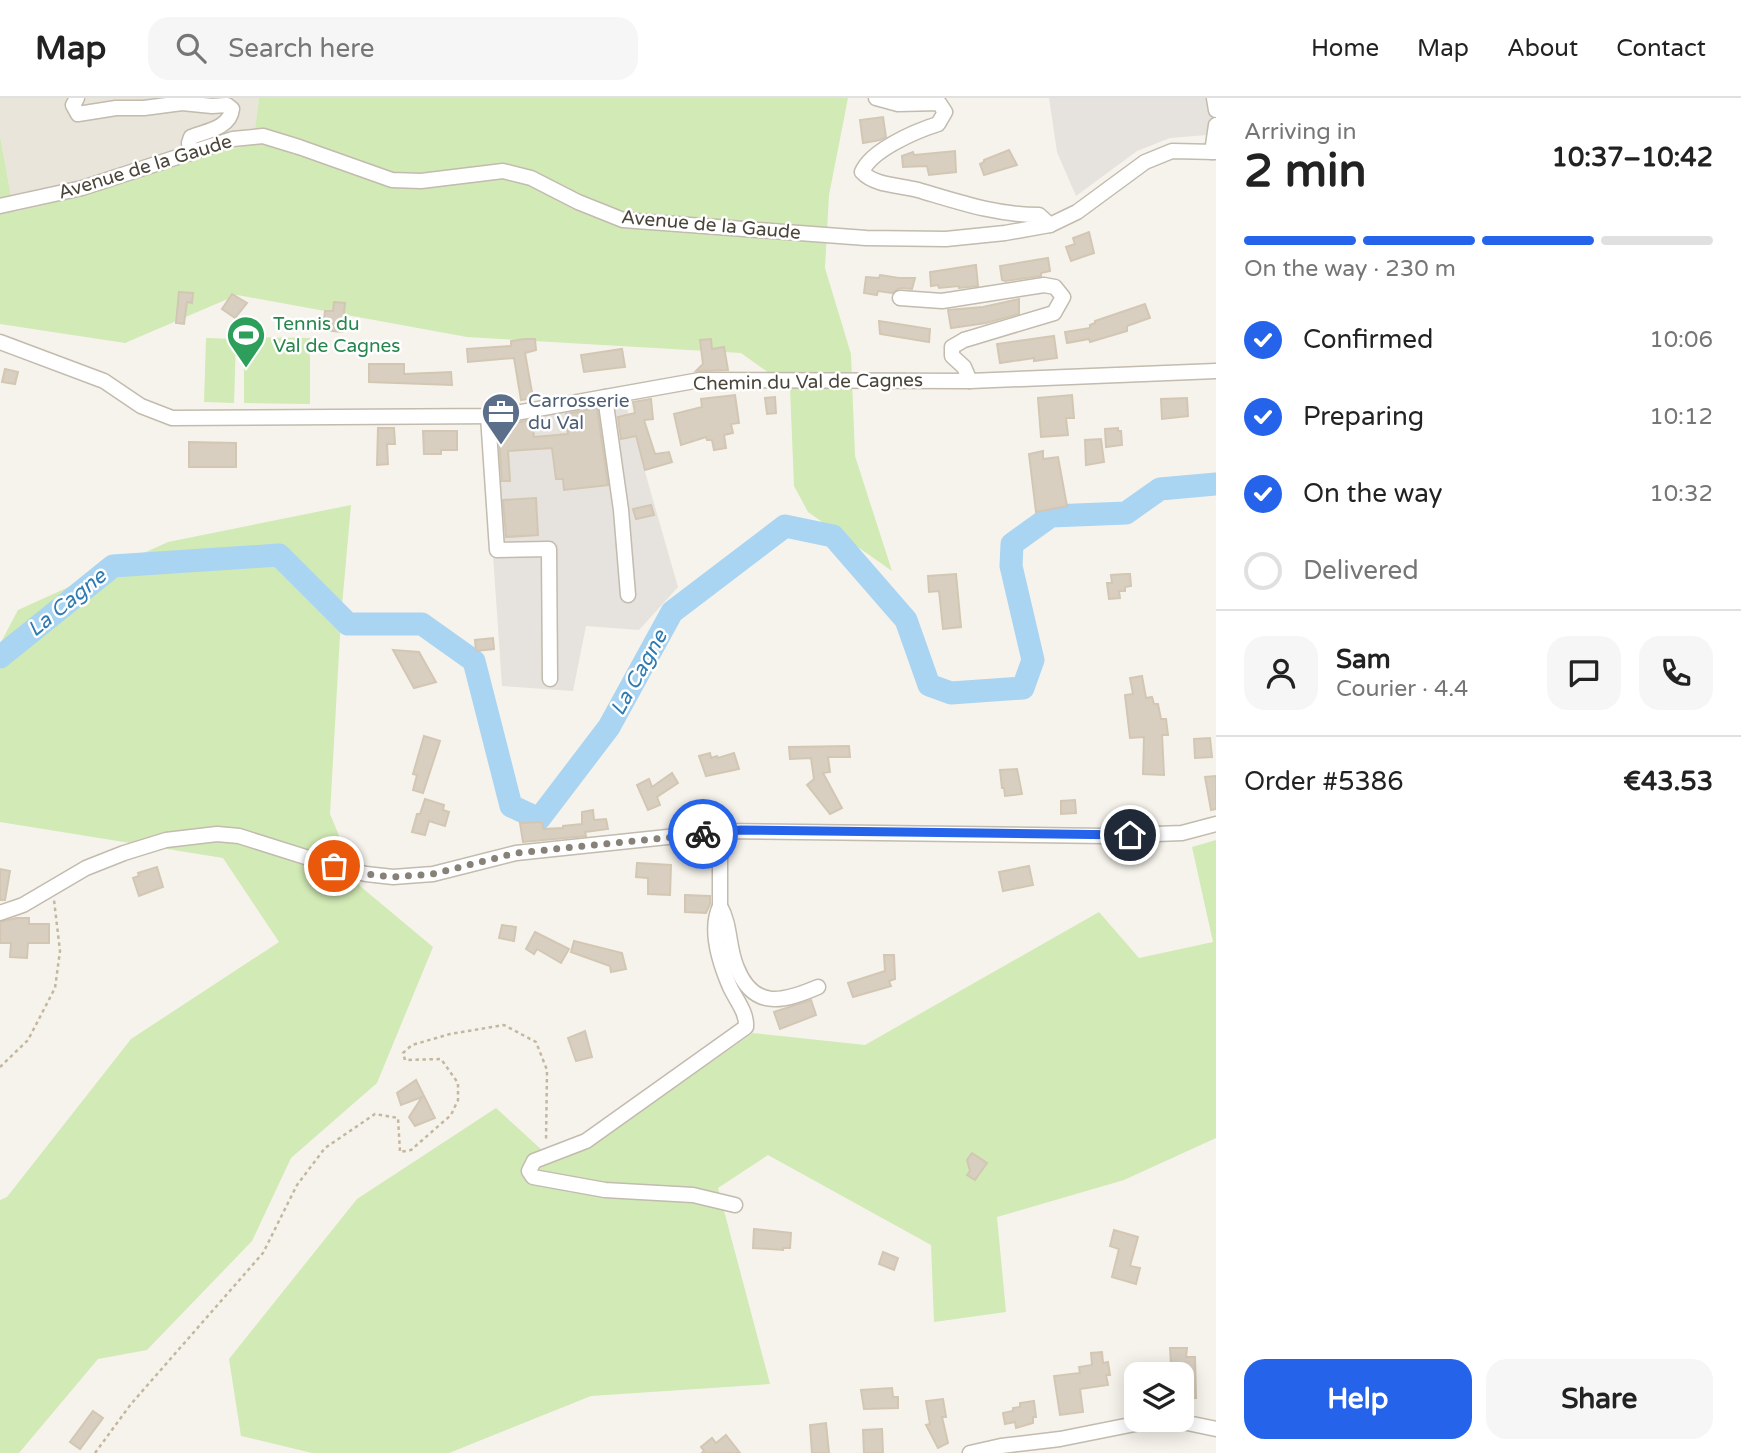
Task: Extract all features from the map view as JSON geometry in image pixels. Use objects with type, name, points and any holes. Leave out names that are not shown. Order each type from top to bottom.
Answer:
[{"type":"street","points":[[77,98],[73,105],[78,114],[182,103],[227,105],[232,109],[231,117],[226,123],[191,137],[188,143],[191,153]]},
{"type":"street","points":[[876,98],[898,104],[939,103],[945,112],[938,124],[909,134],[865,164],[862,172],[869,179],[1010,215],[1039,215],[1050,225]]},
{"type":"street","points":[[1214,98],[1216,110]]},
{"type":"street","points":[[1214,152],[1216,125]]},
{"type":"street","name":"Avenue de la Gaude","points":[[0,206],[82,188],[233,139],[263,136],[392,180],[421,181],[503,171],[531,178],[578,202],[623,220],[866,238],[946,239],[1050,225],[1077,212],[1145,162],[1172,151],[1214,152]]},
{"type":"street","points":[[900,298],[942,301],[1044,285],[1055,287],[1063,297],[1054,313],[964,340],[951,347],[952,356],[964,367],[970,381]]},
{"type":"street","name":"Chemin du Val de Cagnes","points":[[0,342],[104,381],[141,406],[172,418],[488,416],[700,380],[970,381],[1216,371]]},
{"type":"street","points":[[605,397],[621,510],[628,595]]},
{"type":"street","points":[[488,416],[497,550],[549,549],[550,679]]},
{"type":"street","points":[[0,913],[23,905],[86,868],[124,853],[166,840],[217,834],[239,836],[366,874],[393,877],[433,874],[516,853],[724,831],[1104,836],[1182,833],[1216,824]]},
{"type":"street","points":[[724,831],[716,936],[720,963],[747,1018],[746,1027],[586,1141],[534,1161],[528,1171],[533,1177],[605,1190],[692,1195],[735,1205]]},
{"type":"street","points":[[720,906],[726,916],[737,968],[750,989],[774,1001],[791,999],[818,987]]},
{"type":"street","points":[[970,1453],[1155,1420],[1173,1420],[1216,1429]]},
{"type":"path","points":[[0,1067],[28,1040],[55,988],[60,951],[56,906],[51,890]]},
{"type":"path","points":[[95,1453],[131,1404],[263,1253],[297,1185],[325,1148],[375,1114],[398,1118],[400,1152],[411,1150],[452,1115],[458,1100],[458,1083],[441,1059],[405,1060],[402,1053],[412,1045],[450,1034],[504,1025],[536,1042],[547,1070],[546,1155]]},
{"type":"shaded area","points":[[0,98],[259,98],[253,144],[184,161],[78,197],[14,212],[0,136]]},
{"type":"shaded area","points":[[1049,98],[1216,98],[1216,137],[1207,135],[1170,138],[1137,151],[1076,196],[1057,152]]},
{"type":"shaded area","points":[[625,402],[678,587],[639,630],[586,626],[573,691],[502,686],[484,424]]},
{"type":"green space","points":[[259,98],[848,98],[829,195],[825,268],[851,354],[855,456],[892,571],[808,512],[794,486],[790,388],[741,353],[467,337],[237,295],[125,343],[0,324],[0,136],[14,212],[78,197],[184,161],[253,144]]},
{"type":"green space","points":[[244,337],[310,338],[310,404],[244,403]]},
{"type":"green space","points":[[206,338],[236,339],[234,403],[204,402]]},
{"type":"green space","points":[[351,505],[341,617],[330,814],[360,886],[433,947],[377,1083],[291,1158],[252,1241],[147,1350],[98,1359],[19,1453],[0,1453],[0,1200],[7,1197],[131,1039],[279,942],[223,858],[0,822],[0,644],[18,610],[168,542]]},
{"type":"green space","points":[[1216,840],[1216,1138],[1124,1180],[997,1217],[1006,1312],[934,1322],[931,1245],[768,1155],[718,1188],[770,1384],[591,1396],[449,1453],[312,1453],[241,1436],[229,1359],[357,1199],[496,1108],[555,1162],[653,1103],[753,1033],[865,1045],[1099,912],[1139,958],[1213,942],[1192,847]]},
{"type":"building","points":[[883,117],[886,137],[863,143],[860,120]]},
{"type":"building","points":[[1009,150],[1017,165],[984,175],[980,164],[984,160]]},
{"type":"building","points":[[955,151],[956,172],[929,175],[927,166],[903,167],[902,156],[913,152],[914,155]]},
{"type":"building","points":[[1089,232],[1094,253],[1071,261],[1066,247],[1075,244],[1073,238]]},
{"type":"building","points":[[1048,258],[1050,271],[1041,273],[1041,276],[1002,280],[1000,266]]},
{"type":"building","points":[[976,265],[978,286],[931,286],[930,272]]},
{"type":"building","points":[[880,275],[915,278],[912,289],[900,288],[892,293],[878,291],[877,295],[864,293],[866,277],[879,278]]},
{"type":"building","points":[[179,292],[193,293],[192,303],[187,302],[184,324],[176,323]]},
{"type":"building","points":[[232,294],[247,303],[235,318],[222,309]]},
{"type":"building","points":[[1019,299],[1019,314],[986,323],[951,328],[948,310],[983,307]]},
{"type":"building","points":[[334,302],[345,303],[342,332],[323,330],[325,311],[333,311]]},
{"type":"building","points":[[1145,304],[1150,318],[1127,326],[1127,331],[1090,342],[1089,339],[1067,343],[1065,332],[1090,328],[1095,321]]},
{"type":"building","points":[[879,321],[930,329],[929,342],[880,334]]},
{"type":"building","points":[[1054,336],[1057,358],[1000,363],[997,344]]},
{"type":"building","points":[[535,339],[536,350],[525,353],[533,398],[521,400],[514,358],[468,362],[467,349],[511,346],[511,341]]},
{"type":"building","points":[[711,339],[712,349],[724,347],[728,370],[696,371],[703,364],[700,340]]},
{"type":"building","points":[[622,349],[625,367],[584,372],[581,355]]},
{"type":"building","points":[[369,364],[404,364],[404,374],[451,372],[452,385],[369,382]]},
{"type":"building","points":[[5,369],[18,372],[15,384],[2,382]]},
{"type":"building","points":[[735,395],[739,423],[731,424],[733,433],[724,435],[726,448],[714,450],[712,440],[707,440],[706,437],[681,445],[674,414],[702,407],[701,399]]},
{"type":"building","points":[[1072,395],[1074,418],[1066,418],[1068,435],[1041,437],[1038,398]]},
{"type":"building","points":[[775,397],[776,413],[767,414],[765,398]]},
{"type":"building","points":[[1187,398],[1188,416],[1162,419],[1161,399]]},
{"type":"building","points":[[651,399],[653,419],[644,420],[655,454],[669,452],[672,462],[645,470],[636,436],[621,439],[618,417],[635,413],[633,402]]},
{"type":"building","points":[[597,408],[608,485],[564,490],[563,479],[556,479],[552,448],[508,451],[510,481],[502,481],[498,426],[532,420],[534,437],[568,434],[566,414]]},
{"type":"building","points":[[378,428],[394,428],[395,444],[387,444],[388,464],[377,465]]},
{"type":"building","points":[[1118,428],[1118,431],[1121,431],[1122,445],[1106,447],[1105,429]]},
{"type":"building","points":[[423,431],[457,431],[457,450],[424,454]]},
{"type":"building","points":[[1101,439],[1104,462],[1086,465],[1085,440]]},
{"type":"building","points":[[189,442],[236,443],[236,467],[189,467]]},
{"type":"building","points":[[1043,451],[1043,459],[1058,457],[1067,506],[1036,512],[1029,454]]},
{"type":"building","points":[[536,498],[538,535],[506,537],[503,500]]},
{"type":"building","points":[[651,505],[654,515],[636,519],[633,509]]},
{"type":"building","points":[[956,574],[961,627],[943,629],[939,591],[929,592],[928,576]]},
{"type":"building","points":[[1130,574],[1131,586],[1125,587],[1125,591],[1119,591],[1120,598],[1109,599],[1107,583],[1112,583],[1111,575]]},
{"type":"building","points":[[493,638],[494,649],[476,651],[475,640]]},
{"type":"building","points":[[393,650],[419,652],[436,682],[414,688]]},
{"type":"building","points":[[1142,676],[1146,698],[1152,697],[1154,704],[1158,704],[1161,719],[1166,719],[1168,735],[1162,735],[1164,775],[1143,774],[1144,737],[1130,738],[1125,695],[1133,694],[1130,678]]},
{"type":"building","points":[[424,736],[440,741],[423,793],[413,790],[417,775],[413,774]]},
{"type":"building","points":[[1210,738],[1212,757],[1195,758],[1194,739]]},
{"type":"building","points":[[849,746],[850,757],[828,757],[830,772],[823,773],[842,808],[830,814],[807,785],[814,779],[811,758],[790,759],[789,747]]},
{"type":"building","points":[[710,753],[711,758],[718,758],[734,753],[739,769],[706,776],[699,756]]},
{"type":"building","points":[[1017,769],[1022,794],[1005,796],[1000,770]]},
{"type":"building","points":[[672,773],[678,783],[657,797],[660,805],[648,810],[637,785],[649,779],[652,787]]},
{"type":"building","points":[[1216,776],[1216,809],[1211,810],[1205,777]]},
{"type":"building","points":[[425,799],[444,805],[443,810],[449,812],[445,826],[429,821],[425,835],[412,832]]},
{"type":"building","points":[[1075,800],[1076,813],[1061,814],[1061,801]]},
{"type":"building","points":[[593,810],[594,820],[606,819],[608,829],[585,832],[586,836],[523,842],[520,823],[542,822],[543,829],[563,828],[582,824],[582,812]]},
{"type":"building","points":[[336,843],[355,847],[353,857],[334,852]]},
{"type":"building","points":[[637,863],[671,865],[670,895],[648,894],[648,878],[636,877]]},
{"type":"building","points":[[1029,866],[1033,885],[1003,891],[999,872]]},
{"type":"building","points":[[157,867],[163,887],[139,896],[133,878],[139,876],[138,873]]},
{"type":"building","points":[[0,869],[10,871],[5,900],[0,900]]},
{"type":"building","points":[[685,895],[710,896],[706,913],[685,912]]},
{"type":"building","points":[[29,918],[29,924],[49,924],[49,943],[28,943],[27,958],[10,957],[11,943],[0,943],[0,922]]},
{"type":"building","points":[[502,925],[516,927],[514,941],[499,938]]},
{"type":"building","points":[[535,932],[569,949],[561,963],[537,949],[534,954],[526,949]]},
{"type":"building","points":[[574,941],[622,953],[626,969],[611,972],[610,966],[571,952]]},
{"type":"building","points":[[884,955],[894,955],[895,979],[889,981],[891,986],[853,997],[848,983],[885,971]]},
{"type":"building","points":[[811,1000],[816,1015],[780,1029],[774,1012]]},
{"type":"building","points":[[585,1031],[592,1057],[576,1061],[568,1038]]},
{"type":"building","points":[[416,1080],[435,1118],[415,1126],[409,1117],[422,1097],[401,1105],[397,1093]]},
{"type":"building","points":[[972,1153],[987,1163],[975,1180],[967,1175],[970,1171],[967,1160]]},
{"type":"building","points":[[754,1229],[791,1233],[790,1248],[753,1248]]},
{"type":"building","points":[[1114,1230],[1138,1237],[1130,1266],[1140,1268],[1136,1284],[1112,1277],[1119,1249],[1110,1246]]},
{"type":"building","points":[[883,1252],[898,1258],[894,1270],[879,1264]]},
{"type":"building","points":[[1170,1348],[1187,1348],[1186,1357],[1195,1357],[1196,1398],[1194,1362],[1171,1362]]},
{"type":"building","points":[[1102,1352],[1103,1363],[1108,1362],[1108,1385],[1080,1389],[1083,1412],[1060,1415],[1054,1376],[1080,1373],[1079,1367],[1092,1365],[1091,1353]]},
{"type":"building","points":[[892,1388],[893,1397],[898,1397],[898,1408],[864,1409],[861,1390]]},
{"type":"building","points":[[943,1399],[946,1417],[942,1417],[948,1443],[938,1448],[926,1425],[930,1424],[926,1401]]},
{"type":"building","points":[[1034,1401],[1036,1417],[1033,1417],[1033,1423],[1016,1428],[1015,1422],[1005,1424],[1003,1413],[1020,1407],[1020,1403]]},
{"type":"building","points":[[93,1411],[103,1418],[80,1449],[70,1442]]},
{"type":"building","points":[[826,1423],[829,1453],[812,1453],[810,1425]]},
{"type":"building","points":[[882,1429],[883,1453],[864,1453],[863,1430]]},
{"type":"building","points":[[726,1435],[740,1453],[702,1453],[704,1451],[701,1447],[712,1438],[716,1443]]},
{"type":"waterway","name":"La Cagne","points":[[0,657],[113,566],[279,555],[348,624],[422,624],[474,661],[511,806],[539,819],[609,727],[672,612],[785,526],[833,536],[906,620],[929,685],[951,693],[1023,688],[1033,660],[1011,566],[1012,544],[1051,516],[1126,513],[1160,489],[1216,484]]},
{"type":"way so far","points":[[334,866],[393,877],[433,874],[516,853],[703,834]]},
{"type":"place","name":"Tennis du Val de Cagnes","points":[[246,369]]},
{"type":"place","name":"Carrosserie du Val","points":[[501,446]]},
{"type":"route","points":[[703,834],[741,830],[1130,835]]}]
